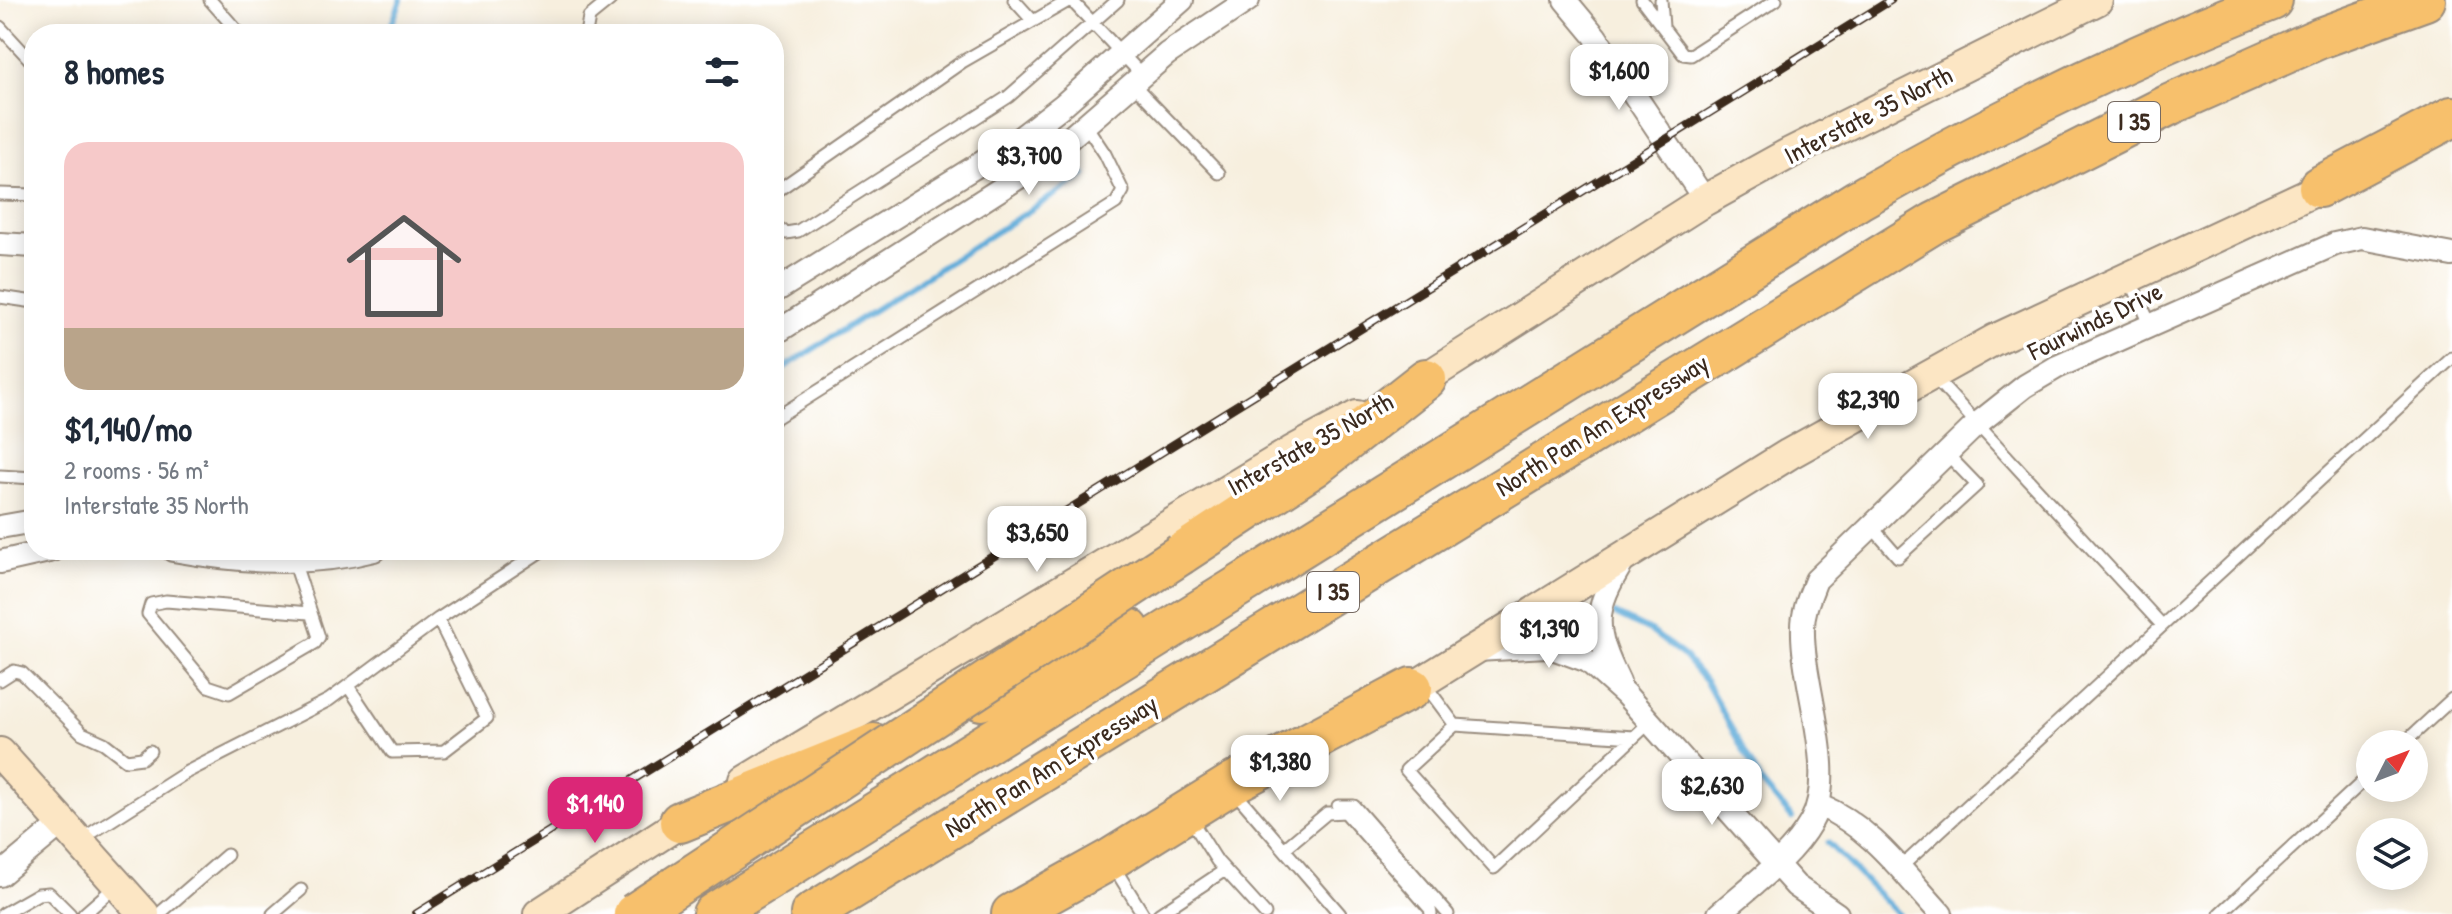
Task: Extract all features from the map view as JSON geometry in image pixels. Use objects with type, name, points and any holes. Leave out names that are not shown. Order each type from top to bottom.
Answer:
[{"type":"highway","points":[[2167,41],[2240,0]]},
{"type":"highway","name":"North Pan Am Expressway","points":[[713,914],[1858,200],[2010,115],[2167,41],[2272,0]]},
{"type":"highway","name":"North Pan Am Expressway","points":[[811,914],[1934,223],[2052,161],[2185,98],[2320,38],[2425,0]]},
{"type":"highway","points":[[2319,187],[2449,134]]},
{"type":"highway","points":[[634,914],[1315,466],[1426,379]]},
{"type":"highway","points":[[680,822],[994,694],[1066,661],[1145,620],[1269,545],[1420,471]]},
{"type":"highway","points":[[1012,914],[1109,860],[1233,783],[1418,685]]},
{"type":"main road","name":"Interstate 35 North","points":[[539,914],[680,822],[1291,452],[1426,379],[1705,200],[1790,153],[2097,0]]},
{"type":"main road","points":[[1051,914],[1789,454],[1994,340],[2319,187]]},
{"type":"main road","points":[[0,753],[144,914]]},
{"type":"street","points":[[784,286],[1015,142],[1063,105],[1182,0]]},
{"type":"street","points":[[784,328],[1041,163],[1167,54],[1248,0]]},
{"type":"street","points":[[1565,0],[1595,36],[1705,200]]},
{"type":"street","name":"Fourwinds Drive","points":[[1819,805],[1819,765],[1803,628],[1806,605],[1816,580],[1977,424],[2025,386],[2057,367],[2335,244],[2362,238],[2452,255]]},
{"type":"street","points":[[0,244],[24,245]]},
{"type":"street","points":[[0,527],[24,523]]},
{"type":"street","points":[[1628,553],[1605,590],[1598,624],[1600,640],[1642,730],[1796,886],[1837,914]]},
{"type":"street","points":[[0,562],[24,557]]},
{"type":"street","points":[[283,560],[309,560]]},
{"type":"street","points":[[1472,650],[1547,646],[1571,651],[1601,671],[1625,694]]},
{"type":"street","points":[[1719,914],[1801,837],[1819,805],[1847,816],[1869,834],[1941,914]]},
{"type":"street","points":[[1,872],[70,833]]},
{"type":"lane","points":[[210,0],[231,24]]},
{"type":"lane","points":[[588,24],[589,17],[610,0]]},
{"type":"lane","points":[[1014,0],[1033,21]]},
{"type":"lane","points":[[784,186],[962,62],[1070,0],[1121,52],[1138,80],[1219,173]]},
{"type":"lane","points":[[784,232],[798,231],[982,116],[1118,0]]},
{"type":"lane","points":[[1642,0],[1683,54],[1691,55],[1776,0]]},
{"type":"lane","points":[[1661,0],[1663,28]]},
{"type":"lane","points":[[0,27],[24,53]]},
{"type":"lane","points":[[784,413],[1116,203],[1123,191],[1105,154],[1085,124]]},
{"type":"lane","points":[[0,194],[24,195]]},
{"type":"lane","points":[[2129,277],[2150,324]]},
{"type":"lane","points":[[0,297],[24,301]]},
{"type":"lane","points":[[1900,868],[2452,358]]},
{"type":"lane","points":[[1931,375],[2161,624]]},
{"type":"lane","points":[[1871,526],[1898,557],[1977,485],[1947,454]]},
{"type":"lane","points":[[0,476],[24,477]]},
{"type":"lane","points":[[70,833],[329,700],[438,619],[528,560]]},
{"type":"lane","points":[[294,561],[319,637],[315,643],[229,693],[208,686],[148,614],[148,608],[158,601],[309,613]]},
{"type":"lane","points":[[348,686],[392,752],[444,751],[487,718],[438,619]]},
{"type":"lane","points":[[0,680],[14,671],[22,673],[82,733],[104,743],[121,758],[133,761],[150,751]]},
{"type":"lane","points":[[1418,685],[1455,725]]},
{"type":"lane","points":[[2418,730],[2452,699]]},
{"type":"lane","points":[[1455,725],[1642,730],[1494,868],[1406,770],[1455,725]]},
{"type":"lane","points":[[2220,914],[2356,788]]},
{"type":"lane","points":[[1239,797],[1340,914]]},
{"type":"lane","points":[[1284,849],[1335,806],[1354,806],[1448,914]]},
{"type":"lane","points":[[1327,813],[1345,812],[1430,909],[1431,914]]},
{"type":"lane","points":[[1193,823],[1225,870],[1265,914]]},
{"type":"lane","points":[[159,914],[227,855]]},
{"type":"lane","points":[[1159,914],[1225,870]]},
{"type":"lane","points":[[1117,872],[1143,914]]},
{"type":"lane","points":[[84,914],[118,885]]},
{"type":"lane","points":[[273,914],[301,890]]},
{"type":"lane","points":[[2,912],[38,894],[49,893],[70,914]]},
{"type":"waterway","points":[[392,24],[401,0]]},
{"type":"waterway","points":[[784,368],[1085,175]]},
{"type":"waterway","points":[[1615,614],[1652,632],[1683,655],[1706,682],[1761,782],[1792,818]]},
{"type":"waterway","points":[[1828,843],[1898,914]]},
{"type":"railway","points":[[416,914],[1891,0]]}]
